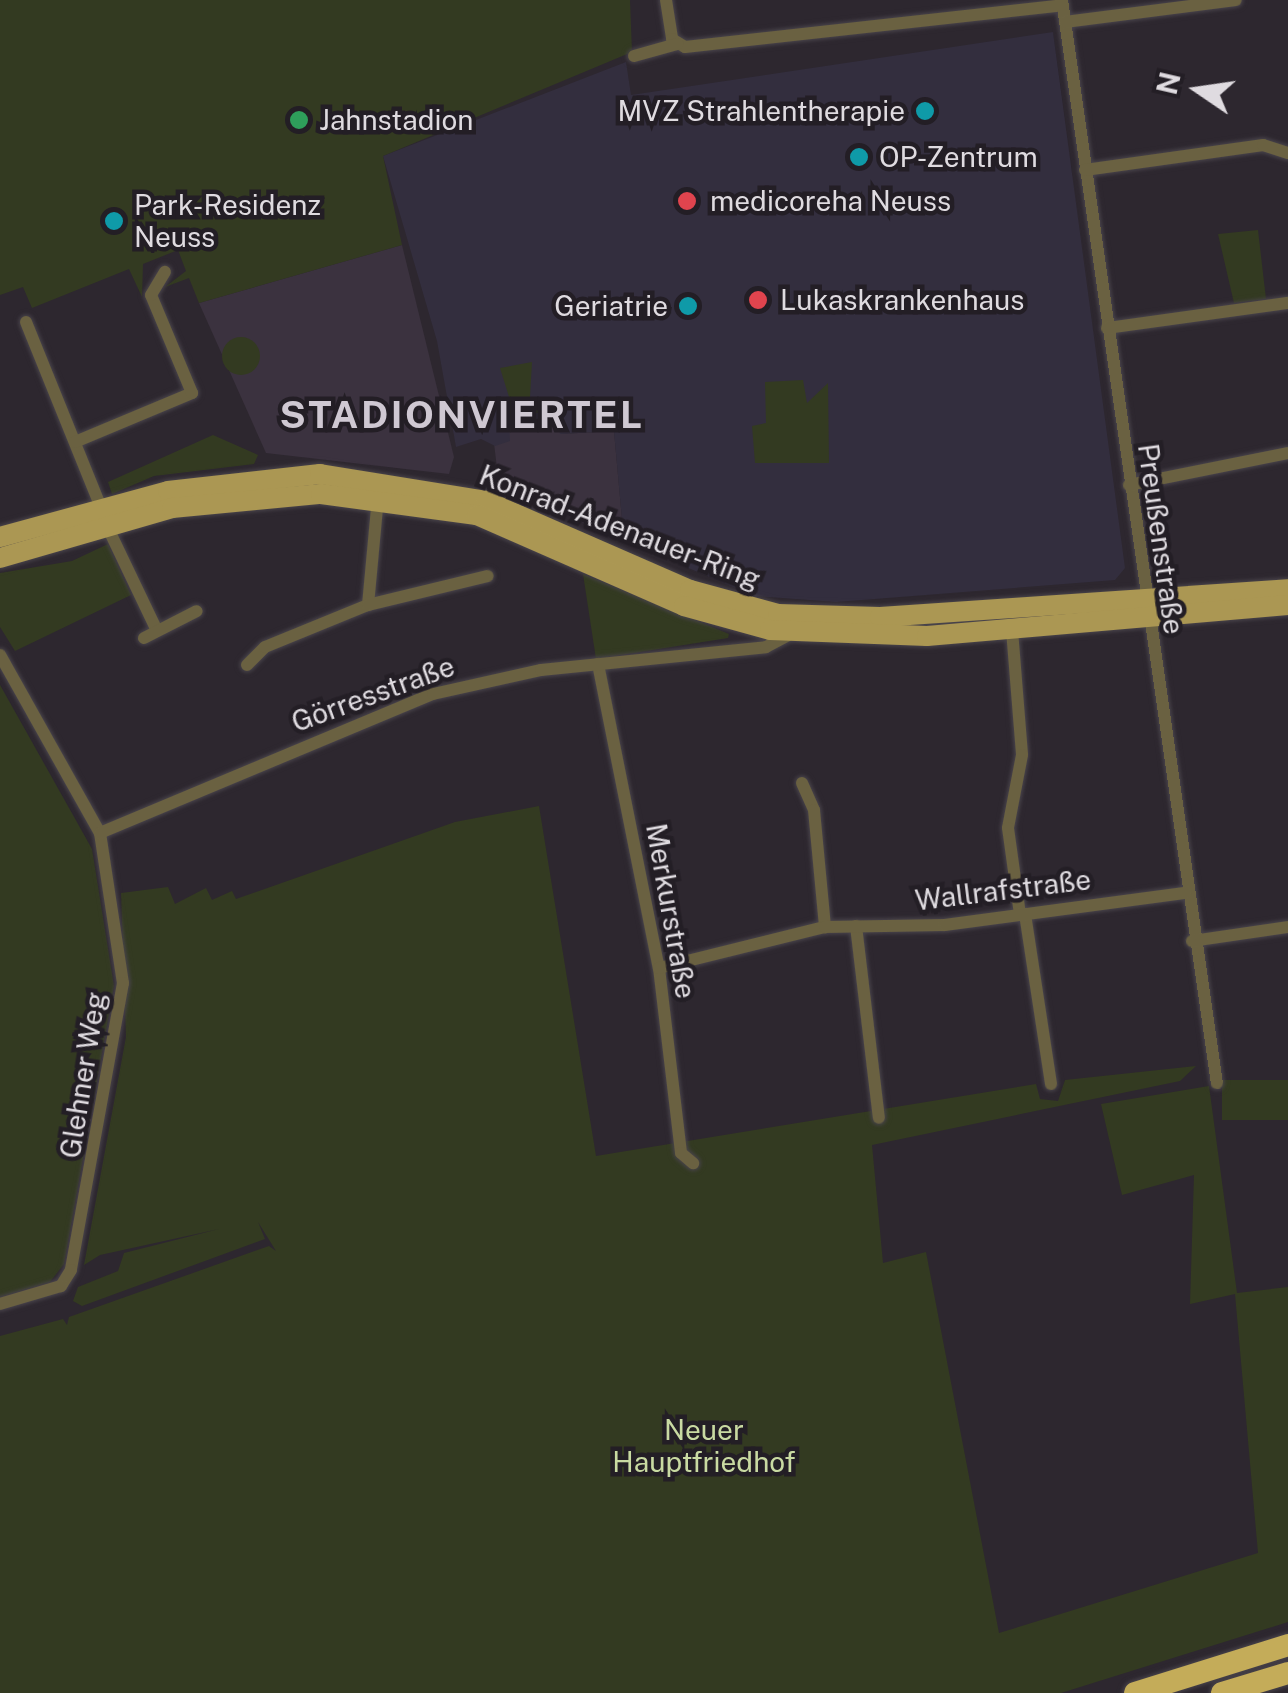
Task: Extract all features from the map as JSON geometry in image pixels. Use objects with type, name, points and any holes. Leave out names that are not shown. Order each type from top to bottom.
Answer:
[{"type":"highway","points":[[1134,1693],[1288,1645]]},
{"type":"highway","points":[[1222,1693],[1288,1673]]},
{"type":"main road","name":"Konrad-Adenauer-Ring","points":[[0,558],[104,517],[264,477],[376,478],[486,501],[765,613],[866,617],[1288,605]]},
{"type":"main road","name":"Konrad-Adenauer-Ring","points":[[0,537],[215,501],[378,497],[476,515],[709,615],[794,632],[1012,630],[1288,589]]},
{"type":"street","points":[[666,0],[677,44]]},
{"type":"street","points":[[1065,22],[1236,0]]},
{"type":"street","points":[[634,56],[677,44],[1062,2]]},
{"type":"street","name":"Preußenstraße","points":[[1062,2],[1192,940],[1218,1083]]},
{"type":"street","points":[[1085,170],[1262,145],[1288,153]]},
{"type":"street","points":[[75,442],[192,393],[151,296],[165,272]]},
{"type":"street","points":[[1108,328],[1288,303]]},
{"type":"street","points":[[26,322],[151,634],[197,612]]},
{"type":"street","points":[[1128,485],[1288,452]]},
{"type":"street","points":[[368,605],[378,497]]},
{"type":"street","points":[[247,665],[265,647],[368,605],[488,576]]},
{"type":"street","points":[[1012,630],[1022,755],[1008,820],[1052,1084]]},
{"type":"street","name":"Görresstraße","points":[[100,833],[420,699],[598,664],[766,646],[794,632]]},
{"type":"street","name":"Glehner Weg","points":[[0,655],[100,833],[121,938],[122,1004],[94,1169],[60,1286],[0,1304]]},
{"type":"street","name":"Merkurstraße","points":[[598,664],[659,968],[681,1153],[693,1163]]},
{"type":"street","points":[[802,783],[814,810],[825,927]]},
{"type":"street","name":"Wallrafstraße","points":[[659,968],[825,927],[1022,914],[1186,894]]},
{"type":"street","points":[[856,926],[879,1118]]},
{"type":"street","points":[[1192,940],[1288,927]]},
{"type":"shaded area","name":"Lukaskrankenhaus","points":[[1053,32],[1125,568],[1115,580],[836,602],[755,596],[624,541],[614,431],[560,434],[557,419],[509,426],[510,441],[495,446],[481,439],[456,447],[437,341],[383,156],[626,62],[631,95]]},
{"type":"shaded area","points":[[402,245],[454,457],[449,474],[266,453],[199,303]]},
{"type":"shaded area","points":[[558,419],[561,434],[614,431],[624,541],[499,485],[494,443],[509,440],[508,426]]},
{"type":"green space","name":"Jahnstadion","points":[[0,0],[630,0],[632,52],[383,156],[402,245],[199,303],[189,278],[165,287],[186,271],[178,250],[143,264],[142,297],[129,269],[32,308],[23,287],[0,295]]},
{"type":"green space","points":[[1258,230],[1266,299],[1234,303],[1218,234]]},
{"type":"green space","points":[[241,337],[254,343],[260,356],[254,369],[241,375],[228,369],[222,356],[228,343]]},
{"type":"green space","points":[[532,362],[530,397],[540,397],[542,412],[503,420],[499,402],[510,400],[500,368]]},
{"type":"green space","points":[[803,380],[807,403],[828,383],[829,463],[755,463],[752,426],[766,423],[765,382]]},
{"type":"green space","points":[[213,435],[258,455],[254,464],[154,476],[112,494],[108,482]]},
{"type":"green space","points":[[108,544],[131,595],[15,651],[0,627],[0,573],[72,561]]},
{"type":"green space","points":[[583,574],[729,634],[728,638],[596,659]]},
{"type":"green space","points":[[0,685],[92,849],[114,986],[64,1264],[50,1282],[0,1297]]},
{"type":"green space","name":"Neuer Hauptfriedhof","points":[[539,806],[596,1156],[1036,1084],[1040,1099],[1058,1101],[1065,1080],[1196,1066],[1180,1081],[872,1145],[883,1263],[926,1252],[999,1633],[1258,1553],[1235,1294],[1190,1304],[1194,1175],[1122,1195],[1101,1104],[1209,1086],[1237,1293],[1288,1287],[1288,1622],[1061,1693],[0,1693],[0,1336],[63,1319],[67,1325],[69,1317],[269,1246],[276,1251],[258,1222],[265,1239],[82,1306],[73,1301],[78,1287],[118,1271],[124,1253],[219,1229],[100,1255],[84,1265],[126,1037],[121,893],[168,887],[175,904],[206,888],[212,900],[232,891],[236,899],[455,822]]},
{"type":"green space","points":[[1222,1080],[1288,1080],[1288,1120],[1222,1120]]},
{"type":"place","name":"MVZ Strahlentherapie","points":[[925,111]]},
{"type":"place","name":"Jahnstadion","points":[[299,120]]},
{"type":"place","name":"OP-Zentrum","points":[[859,157]]},
{"type":"place","name":"medicoreha Neuss","points":[[687,201]]},
{"type":"place","name":"Park-Residenz Neuss","points":[[114,221]]},
{"type":"place","name":"Lukaskrankenhaus","points":[[758,300]]},
{"type":"place","name":"Geriatrie","points":[[688,306]]},
{"type":"district","name":"STADIONVIERTEL","points":[[462,415]]}]
